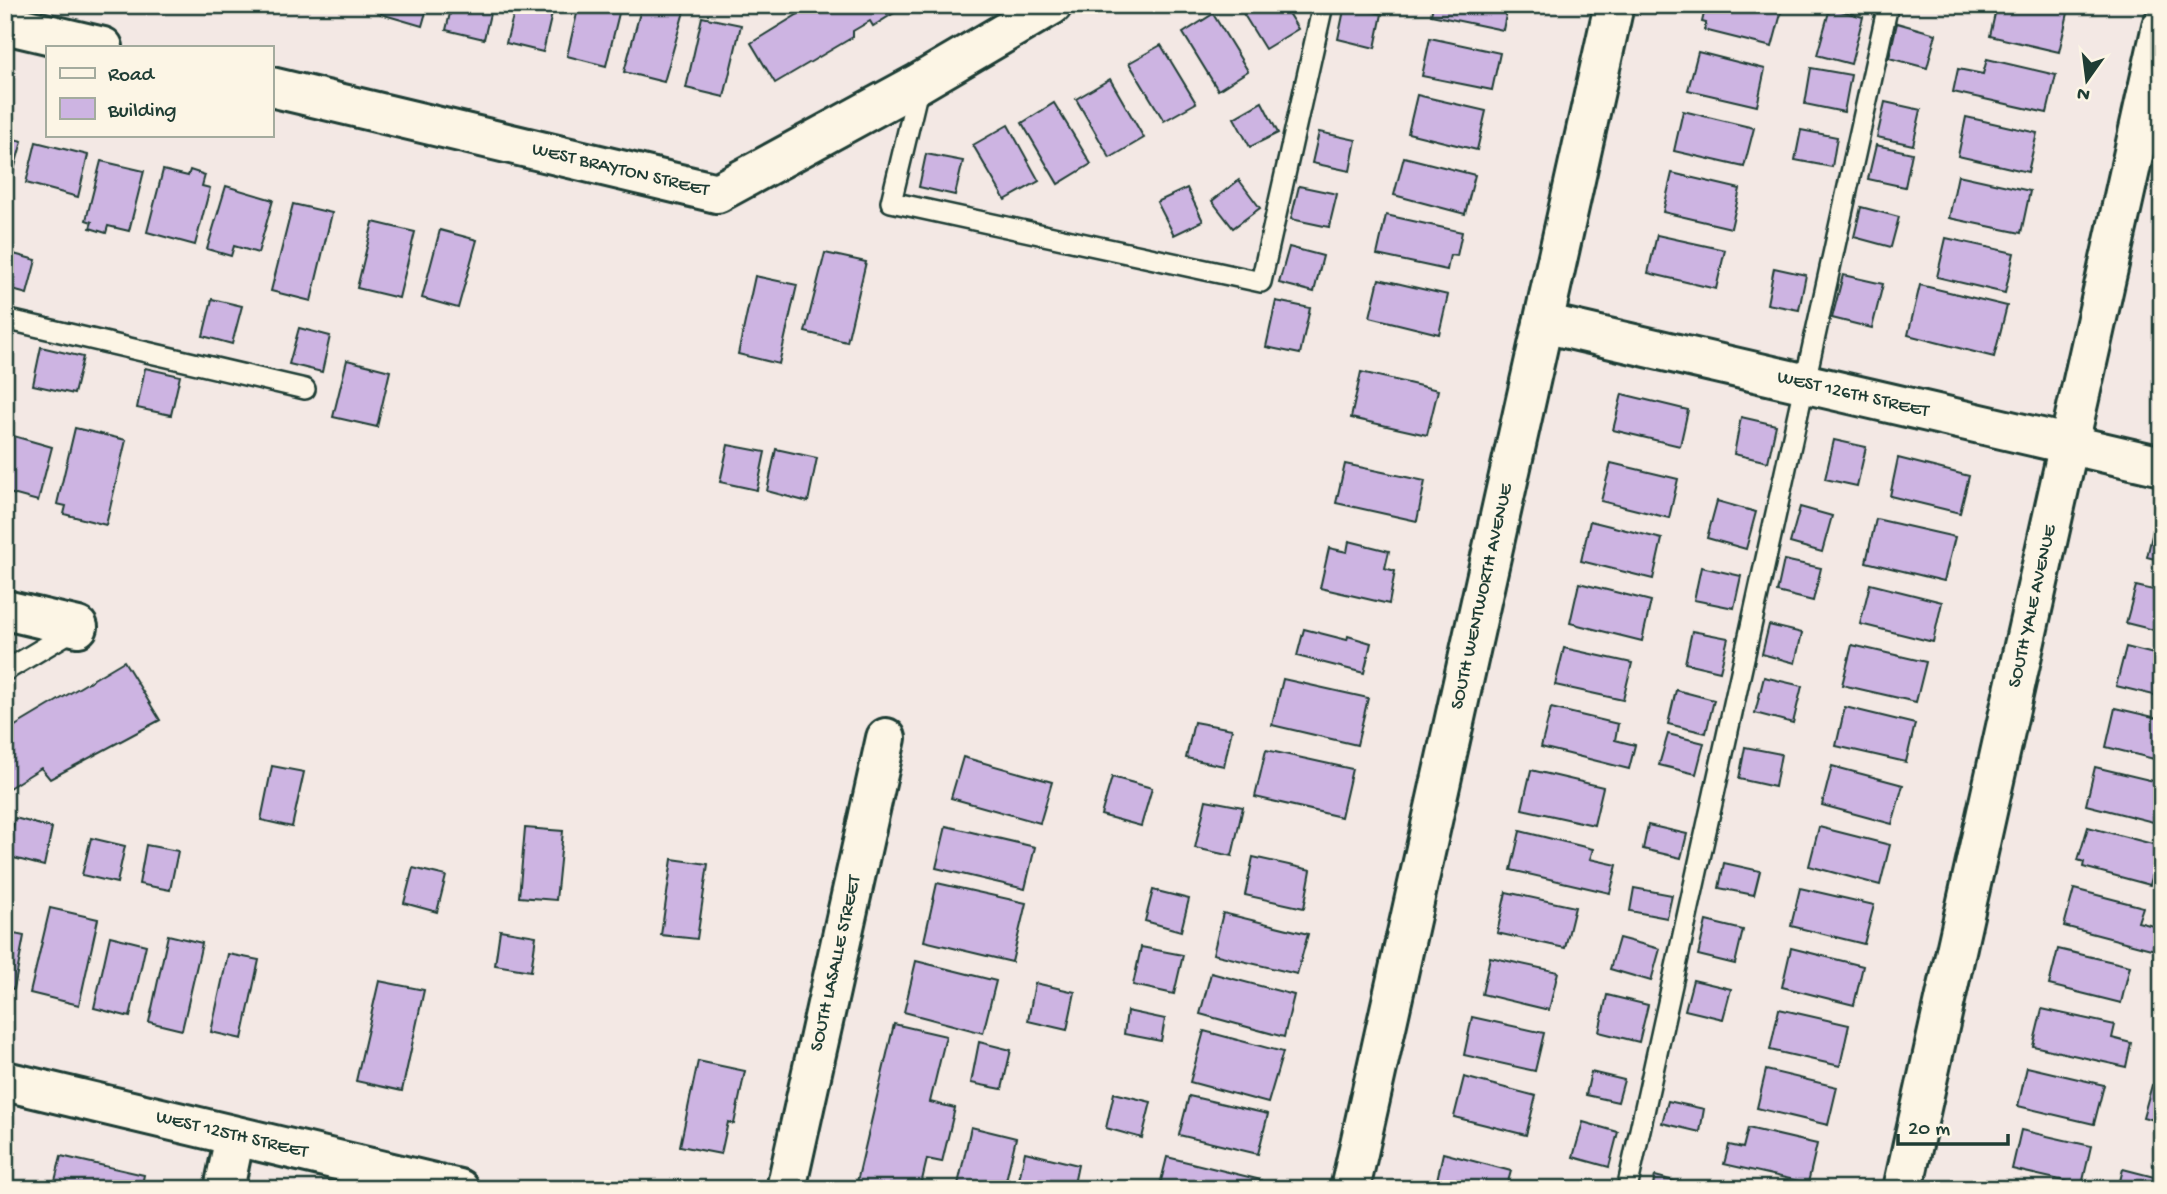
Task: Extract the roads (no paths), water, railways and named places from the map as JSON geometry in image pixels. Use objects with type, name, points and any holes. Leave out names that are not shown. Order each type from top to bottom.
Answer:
[{"type":"street","name":"WEST BRAYTON STREET","points":[[273,87],[717,193],[919,83],[1052,5]]},
{"type":"street","name":"SOUTH WENTWORTH AVENUE","points":[[1350,1189],[1614,5]]},
{"type":"street","points":[[5,24],[99,46]]},
{"type":"street","name":"SOUTH YALE AVENUE","points":[[1903,1189],[2162,26]]},
{"type":"street","name":"WEST 126TH STREET","points":[[1543,323],[2162,466]]},
{"type":"street","points":[[5,610],[78,627]]},
{"type":"street","name":"SOUTH LASALLE STREET","points":[[786,1189],[886,738]]},
{"type":"street","name":"WEST 125TH STREET","points":[[5,1081],[459,1189]]},
{"type":"street","points":[[224,1189],[235,1136]]},
{"type":"lane","points":[[919,83],[891,202],[1261,282],[1323,5]]},
{"type":"lane","points":[[1627,1189],[1888,5]]},
{"type":"lane","points":[[5,319],[305,389]]},
{"type":"lane","points":[[5,671],[78,627]]}]
